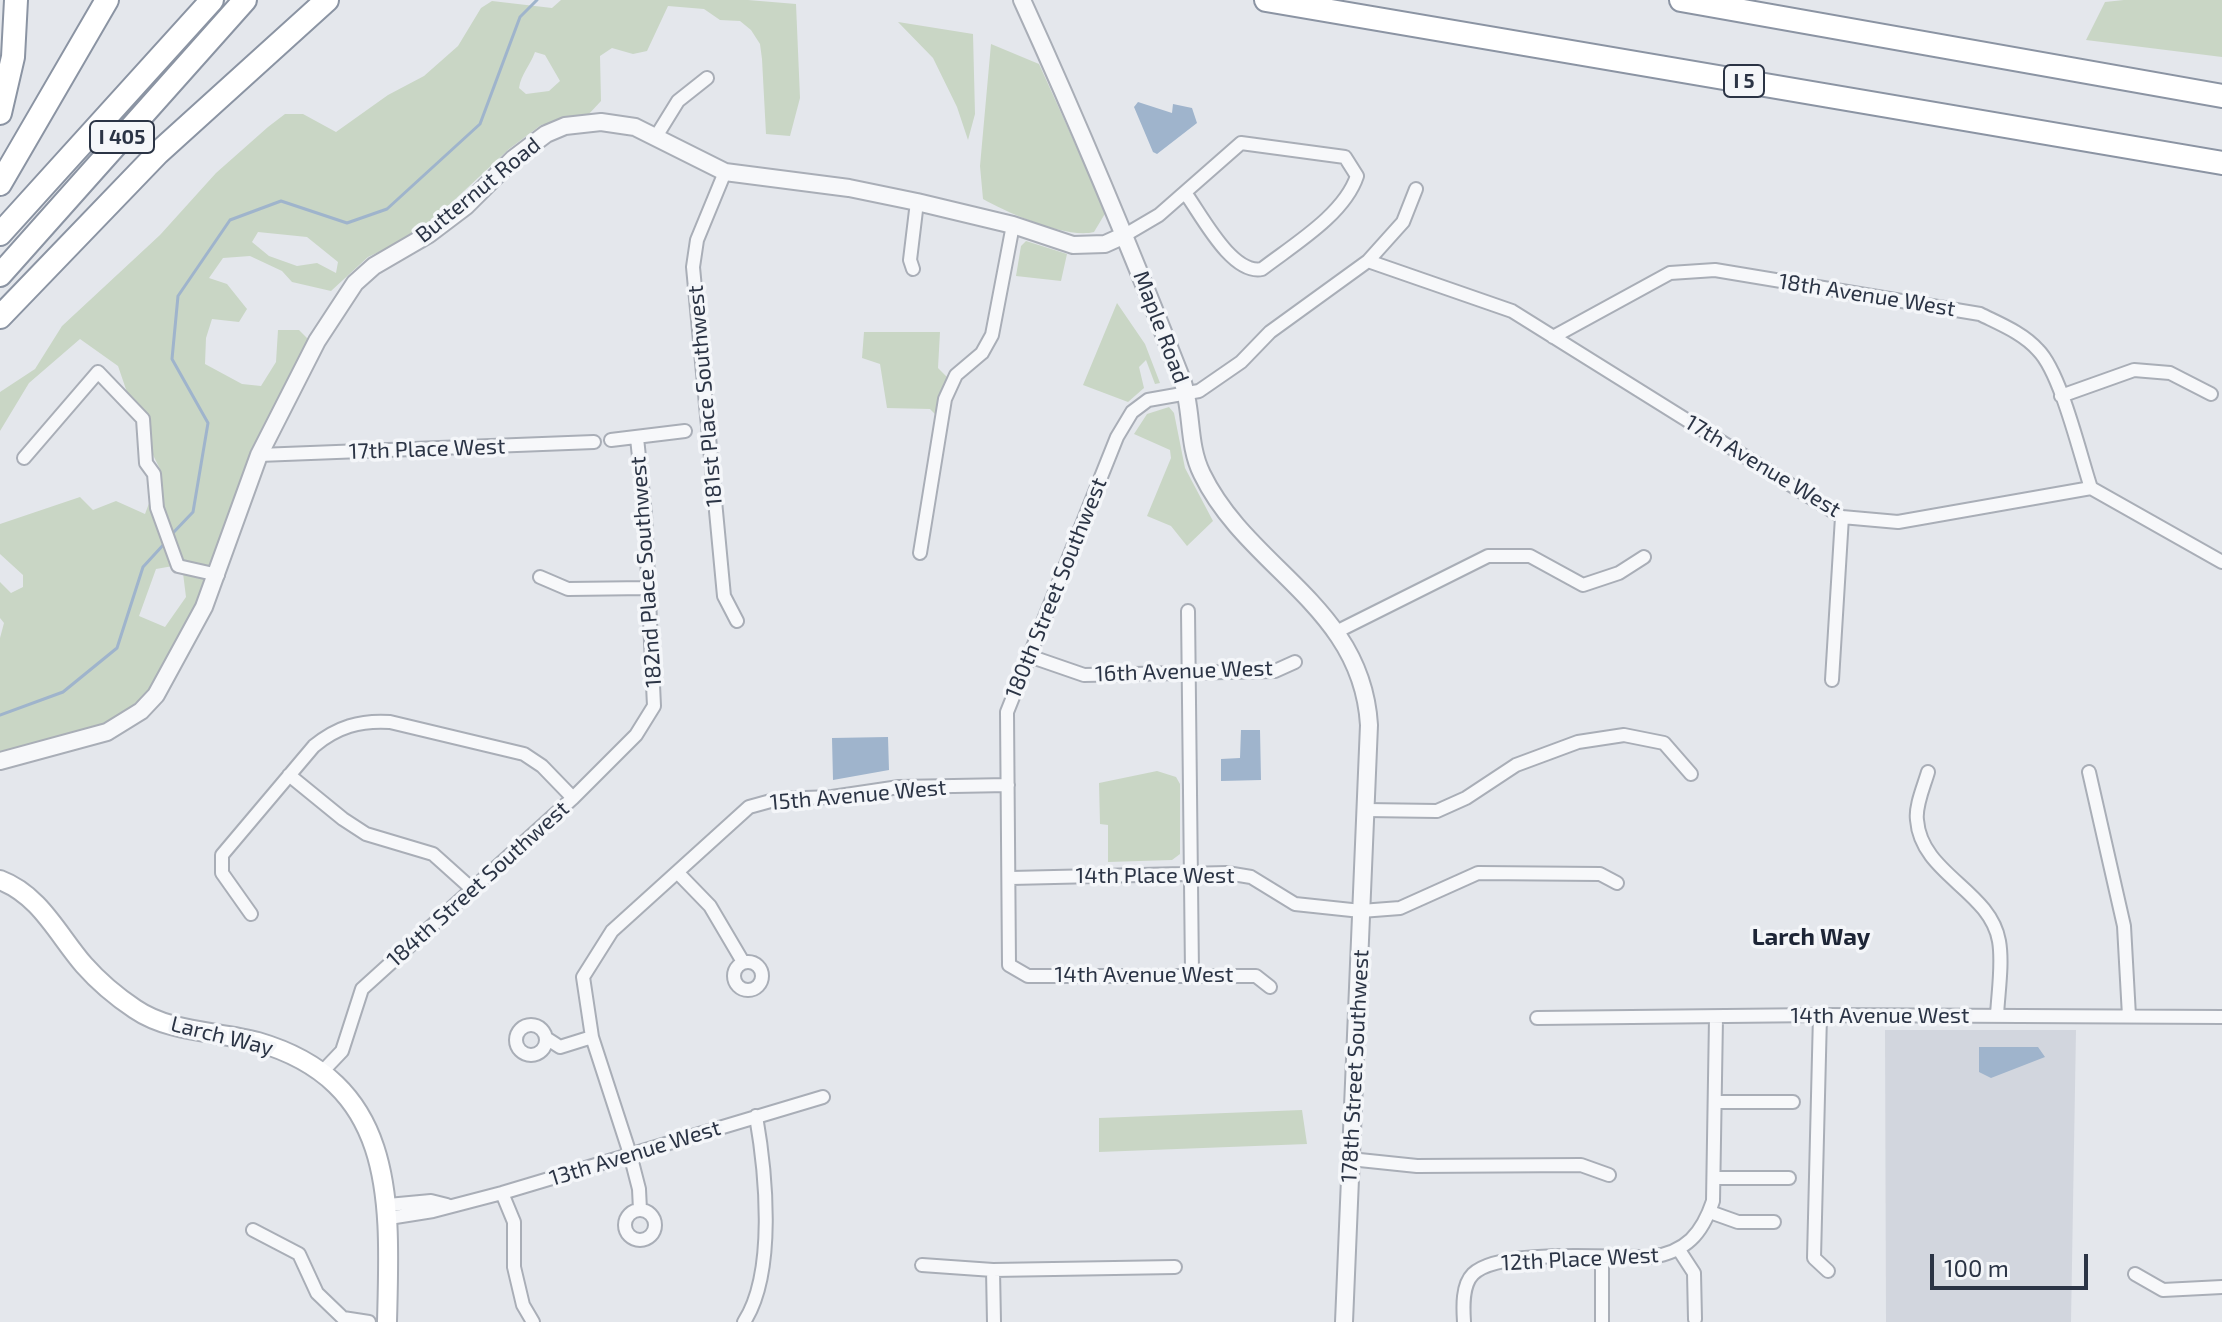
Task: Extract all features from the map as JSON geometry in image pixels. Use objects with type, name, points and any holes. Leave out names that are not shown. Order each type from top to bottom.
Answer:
[{"type":"highway","points":[[0,113],[13,57],[16,0]]},
{"type":"highway","points":[[0,184],[107,0]]},
{"type":"highway","name":"I 405","points":[[0,234],[212,0]]},
{"type":"highway","name":"I 405","points":[[0,275],[245,0]]},
{"type":"highway","points":[[0,317],[158,153],[327,0]]},
{"type":"highway","name":"I 5","points":[[1266,0],[2222,163]]},
{"type":"highway","points":[[1681,0],[2222,96]]},
{"type":"main road","name":"Larch Way","points":[[0,880],[15,886],[42,910],[86,967],[147,1017],[255,1041],[281,1050],[338,1084],[379,1154],[389,1211],[387,1322]]},
{"type":"street","name":"Maple Road","points":[[1024,4],[1125,235],[1187,392],[1190,432],[1202,475],[1236,522],[1336,632],[1354,658],[1365,687],[1369,725],[1366,810]]},
{"type":"street","points":[[657,135],[678,101],[707,78]]},
{"type":"street","name":"Butternut Road","points":[[0,761],[96,736],[141,711],[156,695],[218,575],[259,455],[317,341],[355,283],[374,266],[429,234],[466,206],[513,159],[556,129],[589,122],[612,123],[657,135],[711,168],[725,172],[849,188],[917,202],[1013,225],[1073,245],[1105,244],[1125,235]]},
{"type":"street","points":[[1125,235],[1186,194],[1241,143],[1345,157],[1357,176],[1353,190],[1330,214],[1262,269],[1249,270],[1232,258],[1186,194]]},
{"type":"street","name":"181st Place Southwest","points":[[725,172],[697,240],[693,267],[724,596],[737,621]]},
{"type":"street","points":[[1187,392],[1199,391],[1241,362],[1270,332],[1368,261],[1403,222],[1416,189]]},
{"type":"street","points":[[913,269],[910,260],[917,202]]},
{"type":"street","points":[[920,553],[945,399],[956,375],[982,353],[992,335],[1013,225]]},
{"type":"street","name":"17th Avenue West","points":[[1368,261],[1490,301],[1842,517],[1898,522],[2091,488]]},
{"type":"street","name":"18th Avenue West","points":[[1553,337],[1670,273],[1715,270],[1980,314],[2011,329],[2040,351],[2061,396],[2091,488]]},
{"type":"street","points":[[2061,396],[2134,370],[2170,373],[2211,394]]},
{"type":"street","points":[[24,458],[98,372],[143,419],[146,463],[154,474],[161,525],[178,566],[218,575]]},
{"type":"street","name":"180th Street Southwest","points":[[1016,971],[1009,965],[1011,878],[1007,712],[1132,412],[1148,400],[1187,392]]},
{"type":"street","points":[[611,440],[685,431]]},
{"type":"street","name":"182nd Place Southwest","points":[[637,438],[645,514],[654,706]]},
{"type":"street","name":"17th Place West","points":[[259,455],[594,442]]},
{"type":"street","points":[[2091,488],[2222,562]]},
{"type":"street","points":[[1832,680],[1842,517]]},
{"type":"street","points":[[1336,632],[1488,556],[1520,554],[1537,558],[1583,585],[1619,573],[1644,557]]},
{"type":"street","points":[[540,577],[568,589],[647,588]]},
{"type":"street","points":[[1188,611],[1192,973]]},
{"type":"street","name":"16th Avenue West","points":[[1029,656],[1084,675],[1275,671],[1295,662]]},
{"type":"street","name":"184th Street Southwest","points":[[322,1072],[342,1051],[362,989],[573,798],[636,735],[654,706]]},
{"type":"street","points":[[251,914],[222,873],[220,861],[314,746],[332,732],[370,720],[390,722],[524,754],[542,766],[573,798]]},
{"type":"street","points":[[1366,810],[1437,811],[1466,798],[1516,765],[1578,742],[1624,735],[1664,743],[1691,774]]},
{"type":"street","points":[[1928,772],[1916,819],[1926,850],[1954,882],[1983,907],[1999,940],[1997,1016]]},
{"type":"street","points":[[2089,772],[2124,926],[2129,1016]]},
{"type":"street","points":[[289,775],[366,834],[433,854],[472,889]]},
{"type":"street","name":"15th Avenue West","points":[[640,1210],[639,1189],[630,1154],[592,1037],[583,977],[612,931],[749,807],[778,799],[832,797],[899,787],[1008,785]]},
{"type":"street","name":"178th Street Southwest","points":[[1344,1322],[1366,810]]},
{"type":"street","points":[[678,873],[710,906],[743,962]]},
{"type":"street","name":"14th Place West","points":[[1011,878],[1227,873],[1251,877],[1295,904],[1361,911],[1400,908],[1478,873],[1600,874],[1617,883]]},
{"type":"street","name":"14th Avenue West","points":[[1016,971],[1028,976],[1192,973],[1256,976],[1270,987]]},
{"type":"street","points":[[1820,1015],[1814,1258],[1828,1271]]},
{"type":"street","name":"14th Avenue West","points":[[1537,1018],[1820,1015],[2222,1017]]},
{"type":"street","points":[[1695,1319],[1694,1273],[1685,1247],[1710,1212],[1714,1178],[1716,1018]]},
{"type":"street","points":[[546,1038],[560,1047],[592,1037]]},
{"type":"street","name":"13th Avenue West","points":[[389,1211],[433,1211],[502,1193],[823,1097]]},
{"type":"street","points":[[1715,1102],[1793,1102]]},
{"type":"street","points":[[744,1322],[756,1304],[764,1239],[762,1150],[756,1116]]},
{"type":"street","points":[[1350,1159],[1417,1166],[1581,1165],[1609,1175]]},
{"type":"street","points":[[1714,1178],[1789,1178]]},
{"type":"street","points":[[502,1193],[514,1222],[514,1267],[523,1305],[533,1322]]},
{"type":"street","points":[[1710,1212],[1738,1222],[1774,1222]]},
{"type":"street","points":[[253,1230],[299,1254],[317,1293],[343,1318],[369,1322]]},
{"type":"street","name":"12th Place West","points":[[1464,1322],[1464,1294],[1471,1276],[1485,1265],[1509,1257],[1651,1257],[1685,1247]]},
{"type":"street","points":[[1602,1259],[1602,1322]]},
{"type":"street","points":[[922,1265],[993,1270],[1175,1267]]},
{"type":"street","points":[[993,1270],[994,1322]]},
{"type":"street","points":[[2135,1274],[2163,1290],[2222,1287]]},
{"type":"shaded area","points":[[1885,1030],[2076,1030],[2071,1322],[1886,1322]]},
{"type":"green space","points":[[561,0],[748,0],[796,4],[800,98],[790,136],[766,134],[760,44],[751,30],[740,21],[720,20],[704,9],[668,6],[647,51],[633,54],[612,48],[600,56],[601,101],[588,115],[541,125],[509,149],[419,233],[368,257],[331,291],[292,282],[282,271],[250,256],[223,258],[209,278],[227,284],[247,309],[239,322],[212,319],[206,338],[205,364],[242,384],[261,386],[276,362],[278,330],[299,330],[311,342],[218,567],[152,690],[98,732],[0,751],[0,638],[4,623],[0,618],[0,582],[11,593],[23,587],[23,575],[0,554],[0,524],[80,497],[93,510],[116,501],[145,514],[161,471],[139,427],[118,366],[80,339],[29,383],[0,431],[0,392],[35,369],[62,326],[160,235],[216,173],[285,114],[303,114],[336,132],[388,95],[424,76],[458,46],[481,8],[492,1],[552,8]],"holes":[[[535,52],[545,55],[560,81],[549,91],[526,94],[519,88],[520,83]],[[258,232],[307,237],[338,262],[336,273],[317,263],[297,266],[269,256],[252,242]],[[173,566],[183,573],[186,597],[165,627],[139,616],[156,569]]]},
{"type":"green space","points":[[2222,0],[2222,57],[2086,40],[2105,2]]},
{"type":"green space","points":[[898,22],[973,34],[975,114],[968,140],[957,107],[933,58]]},
{"type":"green space","points":[[991,44],[1039,64],[1106,212],[1094,232],[1068,232],[1053,228],[983,199],[980,166]]},
{"type":"green space","points":[[1026,241],[1067,254],[1061,281],[1016,276],[1021,246]]},
{"type":"green space","points":[[1117,303],[1145,344],[1160,383],[1155,384],[1146,360],[1139,367],[1144,388],[1128,402],[1083,385]]},
{"type":"green space","points":[[864,332],[940,332],[938,368],[947,377],[937,416],[930,409],[887,408],[880,364],[862,358]]},
{"type":"green space","points":[[1169,407],[1174,413],[1185,468],[1213,521],[1187,546],[1171,526],[1147,516],[1171,458],[1170,450],[1134,434],[1147,414]]},
{"type":"green space","points":[[1157,771],[1176,777],[1180,784],[1180,854],[1172,860],[1108,862],[1108,825],[1100,824],[1099,783]]},
{"type":"green space","points":[[1302,1110],[1307,1144],[1099,1152],[1099,1118]]},
{"type":"water","points":[[1138,102],[1172,113],[1173,104],[1192,108],[1197,123],[1157,154],[1153,152],[1134,107]]},
{"type":"water","points":[[1241,730],[1260,730],[1261,780],[1221,781],[1221,759],[1240,758]]},
{"type":"water","points":[[888,737],[889,770],[833,780],[832,738]]},
{"type":"water","points":[[1979,1047],[2038,1047],[2045,1057],[1991,1078],[1979,1072]]},
{"type":"waterway","points":[[172,534],[193,512],[208,423],[172,359],[178,296],[230,220],[281,201],[347,223],[387,209],[480,124],[520,17],[537,0]]},
{"type":"waterway","points":[[0,715],[63,692],[117,648],[143,567],[165,543]]},
{"type":"district","name":"Larch Way","points":[[1811,937]]}]
